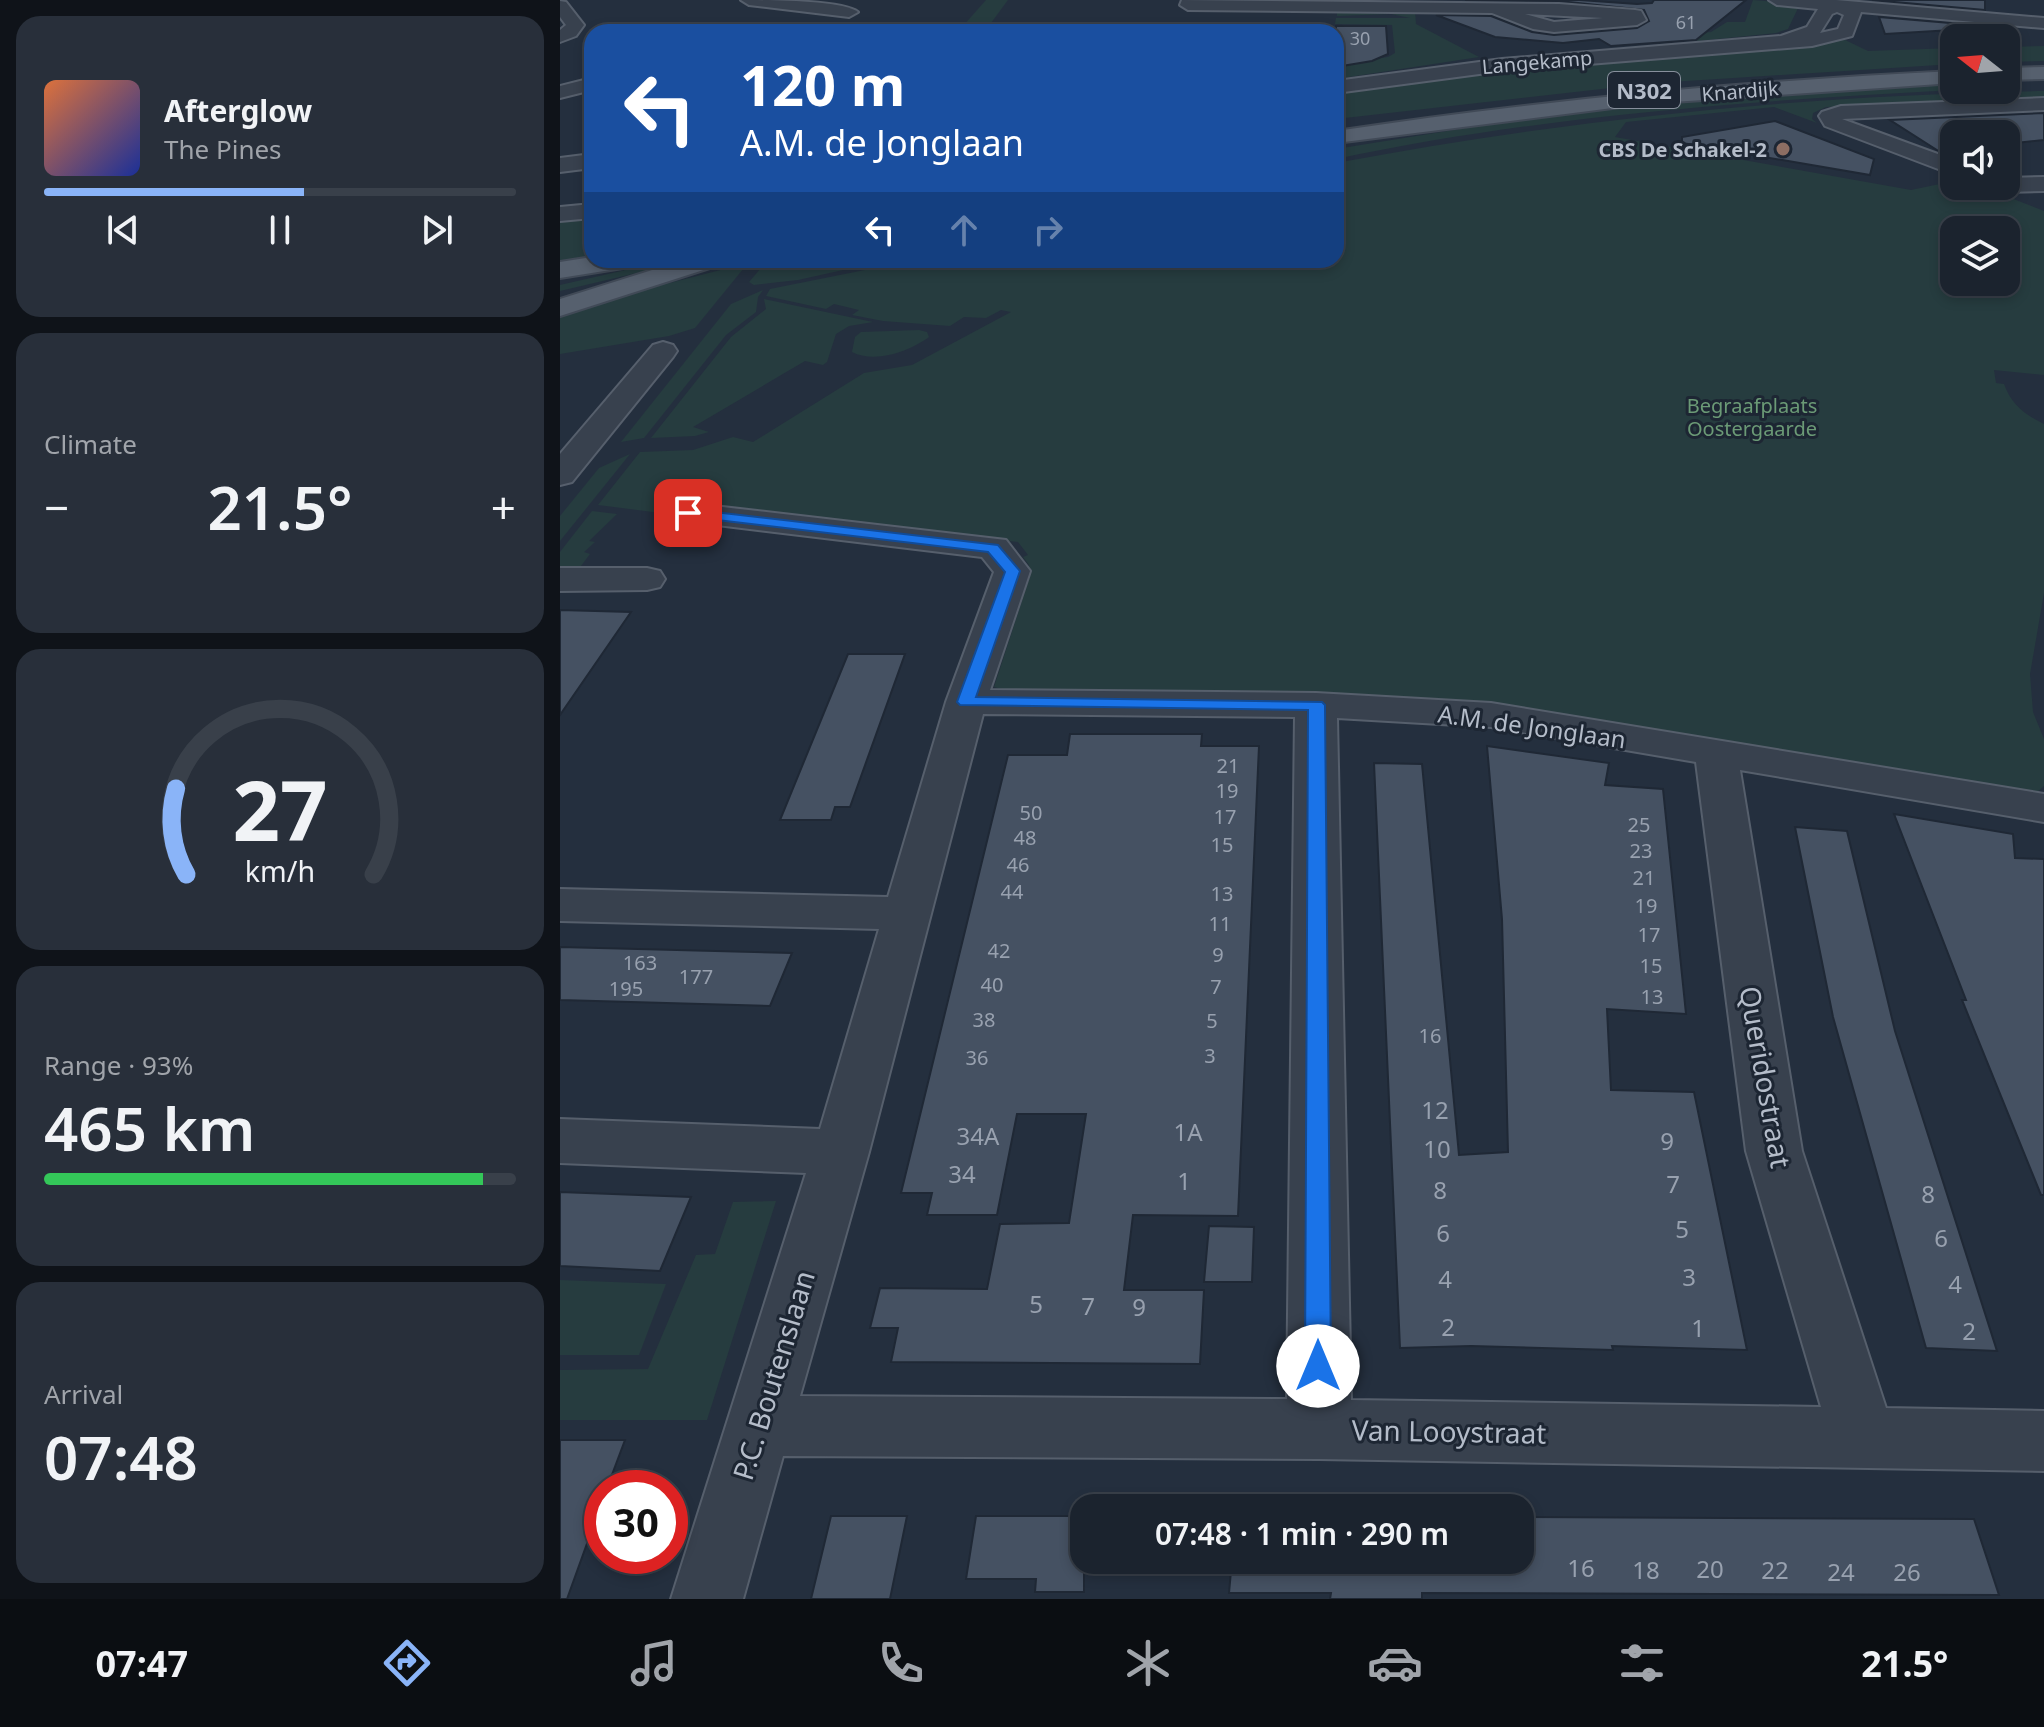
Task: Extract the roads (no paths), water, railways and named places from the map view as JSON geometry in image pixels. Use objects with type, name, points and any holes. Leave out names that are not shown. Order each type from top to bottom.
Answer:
[{"type":"main road","points":[[2020,65],[2044,64]]},
{"type":"main road","name":"Knardijk","points":[[1344,125],[1547,99],[1758,80],[1940,69]]},
{"type":"main road","points":[[2020,74],[2044,73]]},
{"type":"main road","name":"Knardijk","points":[[1344,136],[1559,107],[1770,88],[1940,78]]},
{"type":"main road","points":[[560,270],[584,266]]},
{"type":"main road","points":[[560,280],[612,268]]},
{"type":"main road","points":[[560,295],[676,268]]},
{"type":"main road","points":[[560,308],[685,268]]},
{"type":"street","points":[[749,0],[855,9],[827,24]]},
{"type":"street","points":[[1777,0],[2044,23]]},
{"type":"street","name":"Langekamp","points":[[1344,86],[1502,65],[1812,41],[1846,32],[1853,13],[1839,3],[1825,11],[1811,34],[1740,45]]},
{"type":"street","points":[[1326,24],[1327,7]]},
{"type":"street","points":[[1060,24],[1327,7],[1420,16],[1496,9],[1559,9],[1635,15],[1637,20],[1554,27],[1539,25],[1496,9]]},
{"type":"street","points":[[560,37],[575,25],[561,10]]},
{"type":"street","points":[[956,24],[967,10]]},
{"type":"street","points":[[1475,51],[1502,65]]},
{"type":"street","points":[[561,91],[584,86]]},
{"type":"street","points":[[1940,163],[1832,122],[1829,116],[1841,112],[2044,104]]},
{"type":"street","points":[[560,165],[584,162]]},
{"type":"street","points":[[2020,185],[2044,184]]},
{"type":"street","points":[[560,214],[584,212]]},
{"type":"street","points":[[561,472],[663,351]]},
{"type":"street","name":"P.C. Boutenslaan","points":[[688,513],[993,548],[1012,571],[966,702],[841,1152],[707,1599]]},
{"type":"street","points":[[560,580],[647,579]]},
{"type":"street","name":"A.M. de Jonglaan","points":[[966,702],[1316,705],[1491,715],[2044,808]]},
{"type":"street","points":[[1316,705],[1319,1429]]},
{"type":"street","name":"Queridostraat","points":[[1716,754],[1774,1151],[1863,1438]]},
{"type":"street","points":[[560,905],[908,914]]},
{"type":"street","points":[[560,1141],[841,1152]]},
{"type":"street","name":"Van Looystraat","points":[[758,1426],[1319,1429],[2044,1441]]},
{"type":"place","name":"CBS De Schakel-2","points":[[1783,149]]},
{"type":"park label","name":"Begraafplaats Oostergaarde","points":[[1752,416]]}]
